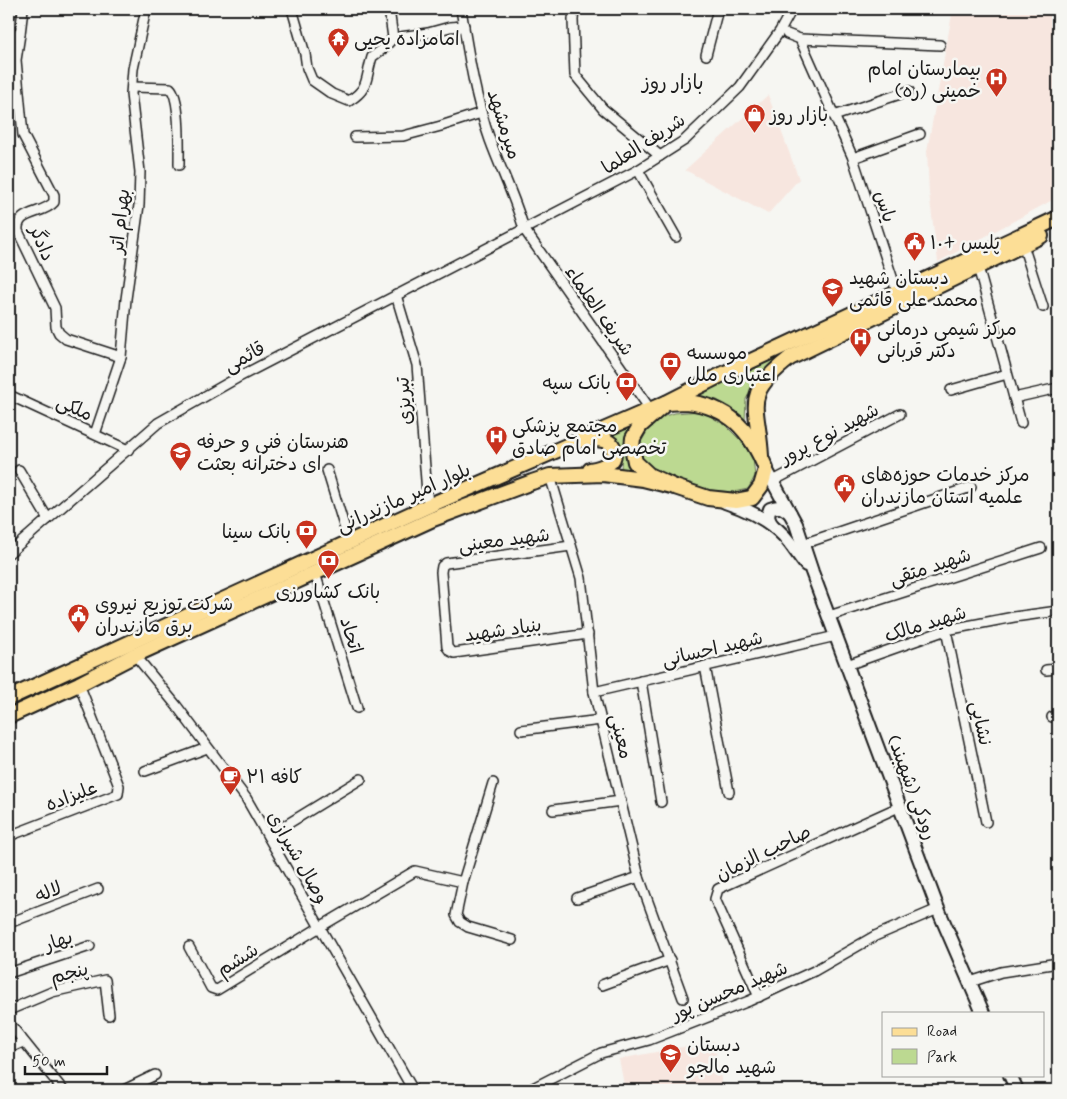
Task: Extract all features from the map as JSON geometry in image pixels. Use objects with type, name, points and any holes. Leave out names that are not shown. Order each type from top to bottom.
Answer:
[{"type":"main road","name":"بلوار امیر مازندرانی","points":[[9,698],[428,506],[666,403],[723,374],[1058,218]]},
{"type":"main road","points":[[766,469],[755,444],[737,424],[721,411],[708,405],[666,403],[640,426],[633,438],[634,462],[649,475],[675,487],[708,498],[736,501],[752,498],[761,486],[766,469],[755,408],[756,399],[758,390],[776,369],[790,358],[1058,228]]},
{"type":"main road","points":[[575,474],[602,467],[613,458],[612,445],[608,440],[580,440]]},
{"type":"main road","name":"رودکی (شهبند)","points":[[766,469],[796,524],[812,572],[938,909],[983,1012]]},
{"type":"main road","name":"بلوار امیر مازندرانی","points":[[9,716],[79,684],[134,655],[433,519],[550,476],[611,474],[644,479],[675,487]]},
{"type":"main road","name":"رودکی (شهبند)","points":[[708,498],[746,508],[773,526],[783,535],[812,572]]},
{"type":"main road","points":[[773,526],[769,521],[770,509],[784,507],[790,513]]},
{"type":"main road","points":[[1010,1076],[1017,1090]]},
{"type":"street","points":[[9,36],[20,34],[23,9]]},
{"type":"street","name":"بهرام اتر","points":[[95,434],[121,357],[126,299],[139,205],[140,172],[132,94],[133,69],[146,9]]},
{"type":"street","points":[[292,9],[305,54],[307,68],[312,80],[332,94],[349,101],[360,95],[366,87],[372,57],[393,38],[464,26]]},
{"type":"street","points":[[389,9],[393,38]]},
{"type":"street","name":"میرمشهد","points":[[461,9],[481,113],[519,211],[524,229]]},
{"type":"street","points":[[574,9],[575,75],[603,110],[660,156]]},
{"type":"street","points":[[706,55],[718,9]]},
{"type":"street","name":"شریف العلما","points":[[524,229],[638,170],[685,140],[740,87],[780,31],[792,9]]},
{"type":"street","name":"دادگر","points":[[20,34],[16,60],[24,135],[54,194],[54,202],[50,207],[21,218],[18,224],[18,231],[55,308],[56,327],[59,333],[66,338],[121,357]]},
{"type":"street","points":[[787,34],[800,39],[940,45]]},
{"type":"street","name":"یاس","points":[[800,39],[852,158],[897,292]]},
{"type":"street","points":[[132,87],[170,88],[175,93],[179,130],[179,165]]},
{"type":"street","points":[[834,116],[909,91]]},
{"type":"street","points":[[355,137],[403,136],[481,113]]},
{"type":"street","points":[[852,158],[920,134]]},
{"type":"street","points":[[638,170],[676,237]]},
{"type":"street","name":"قائمی","points":[[9,554],[158,423],[229,382],[524,229]]},
{"type":"street","name":"شریف العلماء","points":[[524,229],[650,409]]},
{"type":"street","points":[[1023,245],[1043,307]]},
{"type":"street","points":[[978,267],[1021,423]]},
{"type":"street","name":"تبریزی","points":[[396,295],[417,365],[428,506]]},
{"type":"street","points":[[952,390],[1007,374]]},
{"type":"street","points":[[1014,398],[1058,388]]},
{"type":"street","name":"ملکی","points":[[9,395],[128,450]]},
{"type":"street","name":"شهید نوع پرور","points":[[766,469],[900,414]]},
{"type":"street","points":[[19,470],[48,519]]},
{"type":"street","points":[[327,470],[349,542]]},
{"type":"street","name":"معینی","points":[[550,476],[581,578],[594,692],[639,878],[683,998]]},
{"type":"street","points":[[803,544],[971,487]]},
{"type":"street","name":"شهید معینی","points":[[442,566],[446,563],[571,546]]},
{"type":"street","name":"شهید متقی","points":[[829,616],[1041,548]]},
{"type":"street","name":"بنیاد شهید","points":[[442,566],[447,647],[454,653],[588,634]]},
{"type":"street","name":"اتحاد","points":[[315,572],[357,708]]},
{"type":"street","name":"شهید مالک","points":[[847,665],[946,630],[1058,610]]},
{"type":"street","name":"نشایی","points":[[946,630],[986,822]]},
{"type":"street","name":"شهید احسانی","points":[[594,692],[836,636]]},
{"type":"street","name":"وصال شیرازی","points":[[134,655],[176,705],[246,798],[413,1090]]},
{"type":"street","points":[[705,666],[729,792]]},
{"type":"street","points":[[1046,670],[1058,669]]},
{"type":"street","points":[[641,681],[661,802]]},
{"type":"street","name":"علیزاده","points":[[9,836],[118,794],[119,786],[79,684]]},
{"type":"street","points":[[521,730],[601,720]]},
{"type":"street","points":[[145,770],[207,748]]},
{"type":"street","points":[[268,836],[361,779]]},
{"type":"street","points":[[493,784],[463,882],[456,915],[460,922],[468,928],[512,940]]},
{"type":"street","points":[[553,810],[621,801]]},
{"type":"street","name":"صاحب الزمان","points":[[759,996],[715,899],[718,889],[901,806]]},
{"type":"street","name":"ششم","points":[[189,947],[211,988],[217,990],[415,871],[463,882]]},
{"type":"street","points":[[576,898],[639,878]]},
{"type":"street","name":"لاله","points":[[9,923],[98,889]]},
{"type":"street","name":"شهید محسن پور","points":[[529,1090],[601,1053],[649,1040],[759,996],[814,971],[875,936],[938,909]]},
{"type":"street","name":"بهار","points":[[9,973],[90,946]]},
{"type":"street","points":[[602,985],[670,960]]},
{"type":"street","points":[[970,982],[1001,972],[1058,963]]},
{"type":"street","name":"پنجم","points":[[9,1010],[52,992],[105,980],[109,1015]]},
{"type":"street","points":[[9,1023],[63,1090]]},
{"type":"street","points":[[9,1048],[24,1042]]},
{"type":"street","points":[[124,1090],[155,1075]]},
{"type":"shaded area","name":"بیمارستان امام خمینی (ره)","points":[[953,9],[1058,9],[1058,197],[938,262],[929,193],[927,151]]},
{"type":"shaded area","name":"بازار روز","points":[[768,95],[799,179],[768,214],[685,170]]},
{"type":"shaded area","name":"دبستان شهید مالجو","points":[[714,1041],[723,1090],[625,1090],[619,1059]]},
{"type":"green space","points":[[944,280],[770,367],[753,387],[746,399],[745,421],[736,412],[717,400],[688,396]]},
{"type":"green space","points":[[701,411],[725,425],[742,442],[753,459],[755,476],[748,489],[733,492],[709,490],[686,484],[657,472],[641,457],[640,444],[649,428],[661,417],[675,413]]},
{"type":"green space","points":[[636,424],[638,471],[621,468],[621,456],[618,447],[600,435]]},
{"type":"place","name":"امامزاده یحیی","points":[[338,57]]},
{"type":"place","name":"بیمارستان امام خمینی (ره)","points":[[997,98]]},
{"type":"place","name":"بازار روز","points":[[754,133]]},
{"type":"place","name":"پلیس +١٠","points":[[914,261]]},
{"type":"place","name":"دبستان شهید محمد علی قائمی","points":[[833,307]]},
{"type":"place","name":"مرکز شیمی درمانی دکتر قربانی","points":[[861,358]]},
{"type":"place","name":"موسسه اعتباری ملل","points":[[671,382]]},
{"type":"place","name":"بانک سپه","points":[[627,401]]},
{"type":"place","name":"مجتمع پزشکی تخصصی امام صادق","points":[[496,455]]},
{"type":"place","name":"هنرستان فنی و حرفه ای دخترانه بعثت","points":[[181,471]]},
{"type":"place","name":"مرکز خدمات حوزه‌های علمیه استان مازندران","points":[[845,504]]},
{"type":"place","name":"بانک سینا","points":[[307,550]]},
{"type":"place","name":"بانک کشاورزی","points":[[328,579]]},
{"type":"place","name":"شرکت توزیع نیروی برق مازندران","points":[[79,633]]},
{"type":"place","name":"کافه ۲۱","points":[[230,795]]},
{"type":"place","name":"دبستان شهید مالجو","points":[[671,1074]]},
{"type":"district","name":"بازار روز","points":[[673,82]]}]
